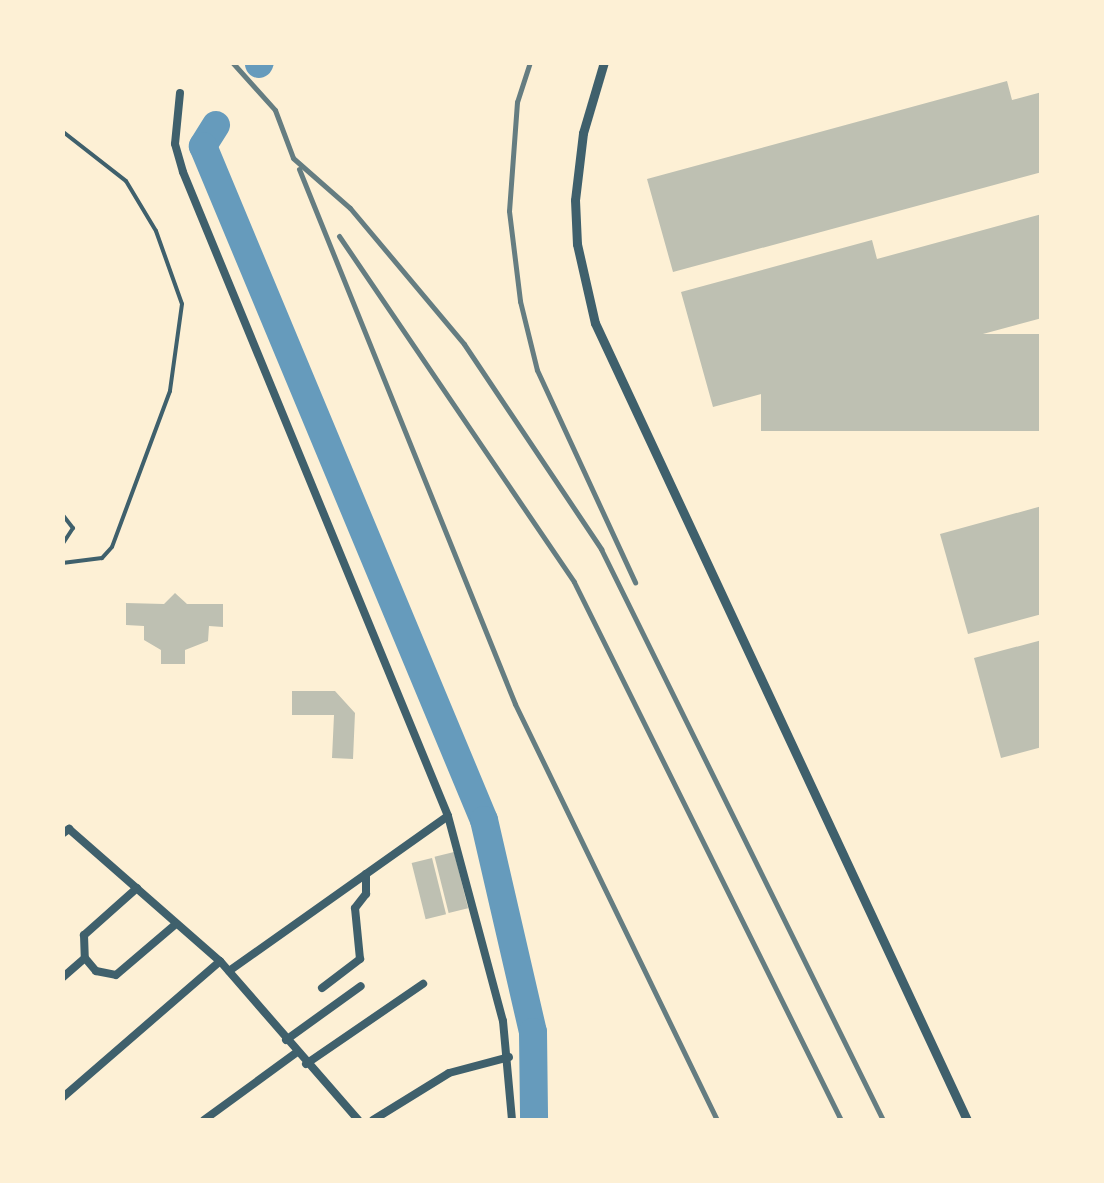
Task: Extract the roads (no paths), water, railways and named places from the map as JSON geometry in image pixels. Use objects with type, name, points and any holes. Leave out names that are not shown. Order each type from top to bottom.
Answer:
[{"type":"street","points":[[604,62],[583,134],[575,200],[577,244],[595,323],[967,1120]]},
{"type":"street","points":[[180,93],[176,144],[183,172],[448,816],[509,1057],[512,1120]]},
{"type":"street","points":[[230,971],[448,816]]},
{"type":"street","points":[[62,821],[66,832],[137,888],[230,971],[296,1054],[358,1120]]},
{"type":"street","points":[[322,988],[360,958],[355,908],[366,894],[366,874]]},
{"type":"street","points":[[137,888],[84,935],[85,958],[96,970],[116,975],[176,924]]},
{"type":"street","points":[[62,978],[85,958]]},
{"type":"street","points":[[62,1098],[220,961]]},
{"type":"street","points":[[306,1064],[423,984]]},
{"type":"street","points":[[286,1040],[361,986]]},
{"type":"street","points":[[204,1120],[296,1054]]},
{"type":"street","points":[[373,1120],[449,1072],[509,1057]]},
{"type":"lane","points":[[62,132],[126,181],[156,231],[182,304],[166,402],[112,546],[102,558],[62,563]]},
{"type":"lane","points":[[62,514],[73,528],[62,545]]},
{"type":"waterway","points":[[216,125],[203,146],[484,820],[533,1032],[534,1120]]},
{"type":"railway","points":[[232,62],[275,110],[293,158],[350,208],[464,344],[601,549],[883,1120]]},
{"type":"railway","points":[[530,62],[517,102],[509,211],[520,301],[537,370],[635,582]]},
{"type":"railway","points":[[299,169],[515,704],[717,1120]]},
{"type":"railway","points":[[339,236],[574,582],[841,1120]]}]
